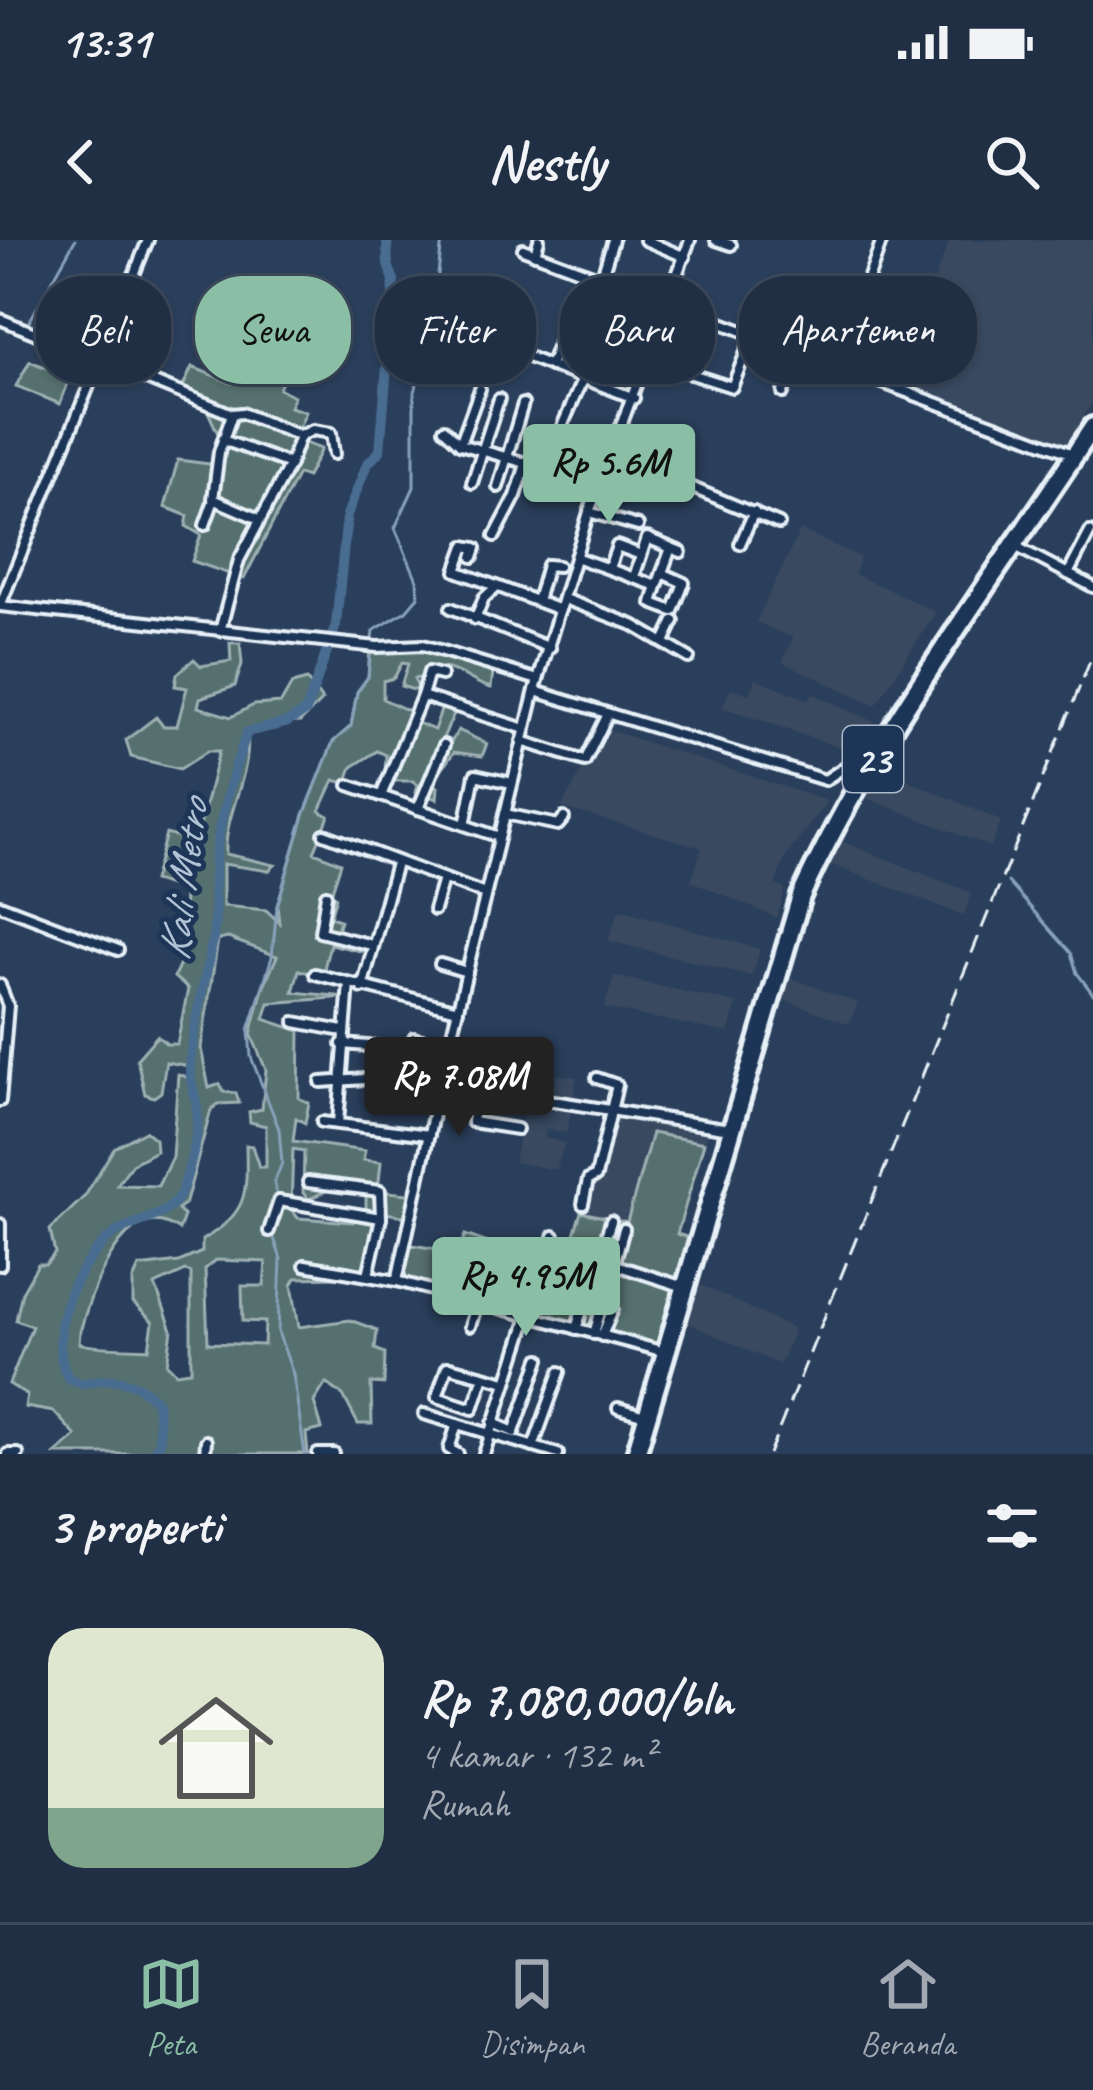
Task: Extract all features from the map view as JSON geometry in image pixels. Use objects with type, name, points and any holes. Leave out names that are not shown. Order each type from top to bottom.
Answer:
[{"type":"highway","name":"23","points":[[636,1454],[791,922],[846,789],[872,761],[1093,427]]},
{"type":"street","points":[[133,276],[148,240]]},
{"type":"street","points":[[535,254],[539,240]]},
{"type":"street","points":[[602,276],[613,240]]},
{"type":"street","points":[[645,240],[685,256]]},
{"type":"street","points":[[678,276],[690,240]]},
{"type":"street","points":[[716,240],[731,245]]},
{"type":"street","points":[[869,276],[882,240]]},
{"type":"street","points":[[523,249],[592,276]]},
{"type":"street","points":[[550,365],[584,273]]},
{"type":"street","points":[[0,319],[36,332]]},
{"type":"street","points":[[536,360],[560,369]]},
{"type":"street","points":[[715,382],[732,387],[739,370]]},
{"type":"street","points":[[88,384],[0,606],[328,643],[423,645],[608,714],[846,789]]},
{"type":"street","points":[[163,384],[300,436]]},
{"type":"street","points":[[545,466],[580,384]]},
{"type":"street","points":[[598,384],[634,398]]},
{"type":"street","points":[[397,1281],[448,1046],[536,686],[599,482],[639,384]]},
{"type":"street","points":[[783,393],[785,384]]},
{"type":"street","points":[[888,384],[1075,455]]},
{"type":"street","points":[[460,444],[479,389]]},
{"type":"street","points":[[472,483],[499,399]]},
{"type":"street","points":[[498,488],[523,404]]},
{"type":"street","points":[[206,525],[232,414]]},
{"type":"street","points":[[444,429],[460,444],[644,498]]},
{"type":"street","points":[[220,631],[233,577],[300,436],[313,430],[331,433],[334,454]]},
{"type":"street","points":[[223,440],[290,464]]},
{"type":"street","points":[[567,472],[582,448]]},
{"type":"street","points":[[567,472],[570,450]]},
{"type":"street","points":[[611,454],[778,524]]},
{"type":"street","points":[[495,536],[527,461]]},
{"type":"street","points":[[214,500],[259,519]]},
{"type":"street","points":[[589,512],[638,526]]},
{"type":"street","points":[[740,544],[754,512]]},
{"type":"street","points":[[1068,574],[1090,532]]},
{"type":"street","points":[[634,577],[648,538],[681,553]]},
{"type":"street","points":[[473,557],[476,548],[465,546],[456,571],[560,610]]},
{"type":"street","points":[[610,568],[617,546],[641,555]]},
{"type":"street","points":[[1014,546],[1093,586]]},
{"type":"street","points":[[662,573],[684,583],[674,610],[652,603],[657,586],[671,548]]},
{"type":"street","points":[[575,557],[657,586]]},
{"type":"street","points":[[537,601],[547,565],[559,566]]},
{"type":"street","points":[[475,619],[484,598],[496,587]]},
{"type":"street","points":[[564,599],[664,642],[689,658]]},
{"type":"street","points":[[452,608],[550,648]]},
{"type":"street","points":[[664,642],[674,621]]},
{"type":"street","points":[[380,796],[429,671],[441,675]]},
{"type":"street","points":[[422,696],[525,729]]},
{"type":"street","points":[[522,741],[585,761],[608,714]]},
{"type":"street","points":[[418,809],[444,746]]},
{"type":"street","points":[[825,780],[854,760],[872,761]]},
{"type":"street","points":[[465,825],[476,775],[512,783]]},
{"type":"street","points":[[349,785],[500,837]]},
{"type":"street","points":[[505,814],[558,825],[564,818]]},
{"type":"street","points":[[324,834],[486,895]]},
{"type":"street","points":[[362,988],[396,863]]},
{"type":"street","points":[[434,910],[442,879]]},
{"type":"street","points":[[326,895],[320,932],[372,945]]},
{"type":"street","points":[[0,905],[118,950]]},
{"type":"street","points":[[440,964],[466,971]]},
{"type":"street","points":[[315,974],[458,1010]]},
{"type":"street","points":[[338,1124],[349,983]]},
{"type":"street","points":[[0,985],[8,1006],[0,1101]]},
{"type":"street","points":[[295,1022],[343,1031]]},
{"type":"street","points":[[414,1038],[448,1046]]},
{"type":"street","points":[[343,1044],[382,1047],[380,1078]]},
{"type":"street","points":[[321,1082],[380,1078],[440,1083],[731,1130]]},
{"type":"street","points":[[583,1204],[588,1180],[596,1176],[616,1084],[597,1078]]},
{"type":"street","points":[[477,1088],[472,1122],[517,1129]]},
{"type":"street","points":[[322,1122],[429,1135]]},
{"type":"street","points":[[308,1182],[380,1191],[381,1217],[368,1275]]},
{"type":"street","points":[[269,1231],[279,1201],[381,1217]]},
{"type":"street","points":[[576,1329],[611,1221]]},
{"type":"street","points":[[0,1224],[0,1265]]},
{"type":"street","points":[[598,1335],[624,1229]]},
{"type":"street","points":[[484,1454],[554,1236]]},
{"type":"street","points":[[305,1264],[397,1281],[667,1353]]},
{"type":"street","points":[[613,1264],[684,1287]]},
{"type":"street","points":[[470,1326],[477,1304]]},
{"type":"street","points":[[598,1335],[613,1310]]},
{"type":"street","points":[[514,1432],[540,1359]]},
{"type":"street","points":[[484,1376],[473,1409],[437,1397],[448,1367],[484,1376],[506,1382]]},
{"type":"street","points":[[529,1446],[560,1372]]},
{"type":"street","points":[[618,1408],[647,1417]]},
{"type":"street","points":[[424,1414],[514,1432],[529,1446]]},
{"type":"street","points":[[457,1424],[449,1449],[458,1454]]},
{"type":"street","points":[[491,1428],[558,1454]]},
{"type":"street","points":[[205,1454],[206,1441]]},
{"type":"street","points":[[8,1454],[18,1454]]},
{"type":"street","points":[[318,1454],[334,1454]]},
{"type":"shaded area","points":[[950,240],[1093,240],[1093,401],[1066,445],[904,384],[977,384],[977,276],[935,276]]},
{"type":"shaded area","points":[[800,530],[860,557],[855,574],[936,612],[876,705],[782,662],[793,638],[756,622]]},
{"type":"shaded area","points":[[755,678],[809,700],[812,693],[875,722],[864,756],[722,707],[731,688],[749,694]]},
{"type":"shaded area","points":[[606,729],[827,801],[786,857],[775,884],[785,889],[777,918],[691,881],[702,848],[561,807]]},
{"type":"shaded area","points":[[872,764],[1001,821],[991,847],[856,794]]},
{"type":"shaded area","points":[[831,837],[972,893],[964,916],[820,860]]},
{"type":"shaded area","points":[[619,909],[760,949],[752,976],[608,941]]},
{"type":"shaded area","points":[[772,971],[858,1003],[849,1024],[765,993]]},
{"type":"shaded area","points":[[614,976],[737,1003],[728,1033],[604,1008]]},
{"type":"shaded area","points":[[540,1072],[577,1077],[567,1133],[546,1129],[545,1138],[565,1143],[556,1170],[514,1162],[527,1094],[535,1095]]},
{"type":"shaded area","points":[[610,1106],[711,1120],[704,1143],[652,1133],[627,1222],[581,1212]]},
{"type":"shaded area","points":[[682,1276],[794,1329],[780,1365],[670,1315]]},
{"type":"green space","points":[[30,361],[36,364],[36,384],[68,384],[60,404],[16,386]]},
{"type":"green space","points":[[192,367],[195,384],[281,384],[279,389],[294,396],[290,407],[306,412],[294,439],[321,449],[307,477],[298,474],[244,579],[192,561],[201,535],[186,526],[188,516],[165,507],[178,460],[217,465],[221,440],[204,403],[180,393]]},
{"type":"green space","points":[[230,643],[240,643],[242,664],[235,686],[200,698],[198,707],[231,717],[254,705],[281,703],[292,684],[307,680],[322,700],[300,722],[267,724],[247,732],[246,763],[229,823],[226,854],[275,865],[269,871],[223,864],[223,906],[266,910],[279,922],[277,906],[304,815],[333,742],[351,726],[357,692],[368,677],[370,647],[410,649],[494,665],[491,688],[444,668],[437,675],[414,679],[420,692],[401,686],[408,664],[402,663],[394,678],[383,681],[383,699],[420,716],[418,723],[434,730],[444,702],[457,707],[443,738],[452,741],[458,730],[487,744],[482,756],[454,752],[432,783],[438,787],[437,799],[416,792],[418,785],[413,781],[395,781],[385,772],[386,755],[377,751],[352,767],[346,783],[334,780],[320,811],[329,816],[314,852],[341,863],[331,894],[336,897],[330,917],[340,920],[337,930],[372,945],[365,952],[330,944],[322,977],[299,970],[293,992],[347,997],[269,1003],[264,1019],[300,1031],[299,1098],[309,1103],[305,1123],[296,1118],[293,1141],[365,1151],[363,1160],[381,1162],[378,1191],[418,1195],[413,1218],[375,1211],[365,1277],[344,1272],[338,1277],[296,1278],[292,1285],[299,1327],[350,1320],[377,1330],[375,1349],[385,1353],[384,1384],[371,1383],[372,1424],[358,1424],[343,1395],[326,1383],[314,1402],[322,1429],[306,1433],[308,1454],[55,1454],[76,1436],[54,1412],[25,1407],[27,1395],[9,1384],[32,1326],[16,1320],[22,1292],[38,1264],[46,1264],[55,1253],[50,1230],[85,1196],[114,1148],[145,1131],[155,1139],[156,1151],[132,1164],[117,1185],[158,1186],[172,1157],[178,1074],[191,1079],[189,1066],[166,1062],[161,1092],[154,1097],[145,1094],[137,1059],[157,1036],[167,1044],[177,1044],[188,989],[174,977],[182,960],[184,890],[153,881],[166,834],[196,842],[219,751],[208,751],[180,769],[131,757],[126,740],[156,717],[163,726],[177,726],[187,688],[175,686],[177,674],[194,659],[201,666],[231,661]],"holes":[[[228,938],[277,956],[251,1034],[266,1070],[262,1109],[249,1112],[250,1122],[266,1126],[266,1167],[259,1167],[252,1146],[246,1145],[242,1200],[229,1221],[202,1240],[202,1252],[179,1262],[139,1267],[133,1280],[133,1303],[153,1322],[149,1349],[79,1343],[93,1294],[113,1251],[142,1224],[160,1222],[179,1230],[184,1216],[178,1210],[186,1202],[211,1110],[218,1104],[239,1103],[236,1093],[224,1092],[220,1084],[209,1088],[201,1048],[218,940]],[[293,1149],[304,1151],[303,1193],[309,1199],[332,1188],[366,1190],[366,1209],[353,1222],[298,1218],[291,1209]],[[216,1260],[266,1262],[264,1286],[242,1286],[243,1321],[265,1322],[264,1345],[208,1343],[205,1269]],[[191,1273],[191,1371],[176,1373],[167,1364],[172,1330],[155,1285]]]},
{"type":"green space","points":[[652,1133],[704,1143],[677,1234],[699,1241],[667,1353],[398,1284],[406,1244],[443,1250],[441,1262],[453,1266],[465,1235],[517,1253],[512,1272],[554,1282],[557,1271],[562,1272],[581,1212],[627,1222]]},
{"type":"waterway","points":[[28,324],[75,240]]},
{"type":"waterway","name":"Kali Metro","points":[[152,1454],[160,1443],[157,1402],[123,1381],[82,1384],[68,1378],[60,1342],[62,1322],[74,1284],[96,1251],[118,1231],[169,1208],[188,1171],[198,1119],[190,1064],[214,930],[214,874],[222,820],[247,732],[286,723],[306,711],[336,625],[347,515],[367,464],[380,451],[394,280],[387,240]]},
{"type":"waterway","points":[[278,1200],[274,1183],[282,1163],[279,1129],[251,1057],[249,1030],[272,957],[277,906],[304,815],[333,742],[351,726],[357,692],[368,677],[373,631],[406,611],[418,597],[417,580],[395,528],[414,487],[414,395],[431,335],[442,240]]},
{"type":"waterway","points":[[1008,882],[1071,953],[1077,973],[1093,994]]},
{"type":"waterway","points":[[280,1210],[273,1235],[281,1259],[278,1332],[293,1374],[305,1454]]},
{"type":"railway","points":[[769,1454],[1093,654]]}]
